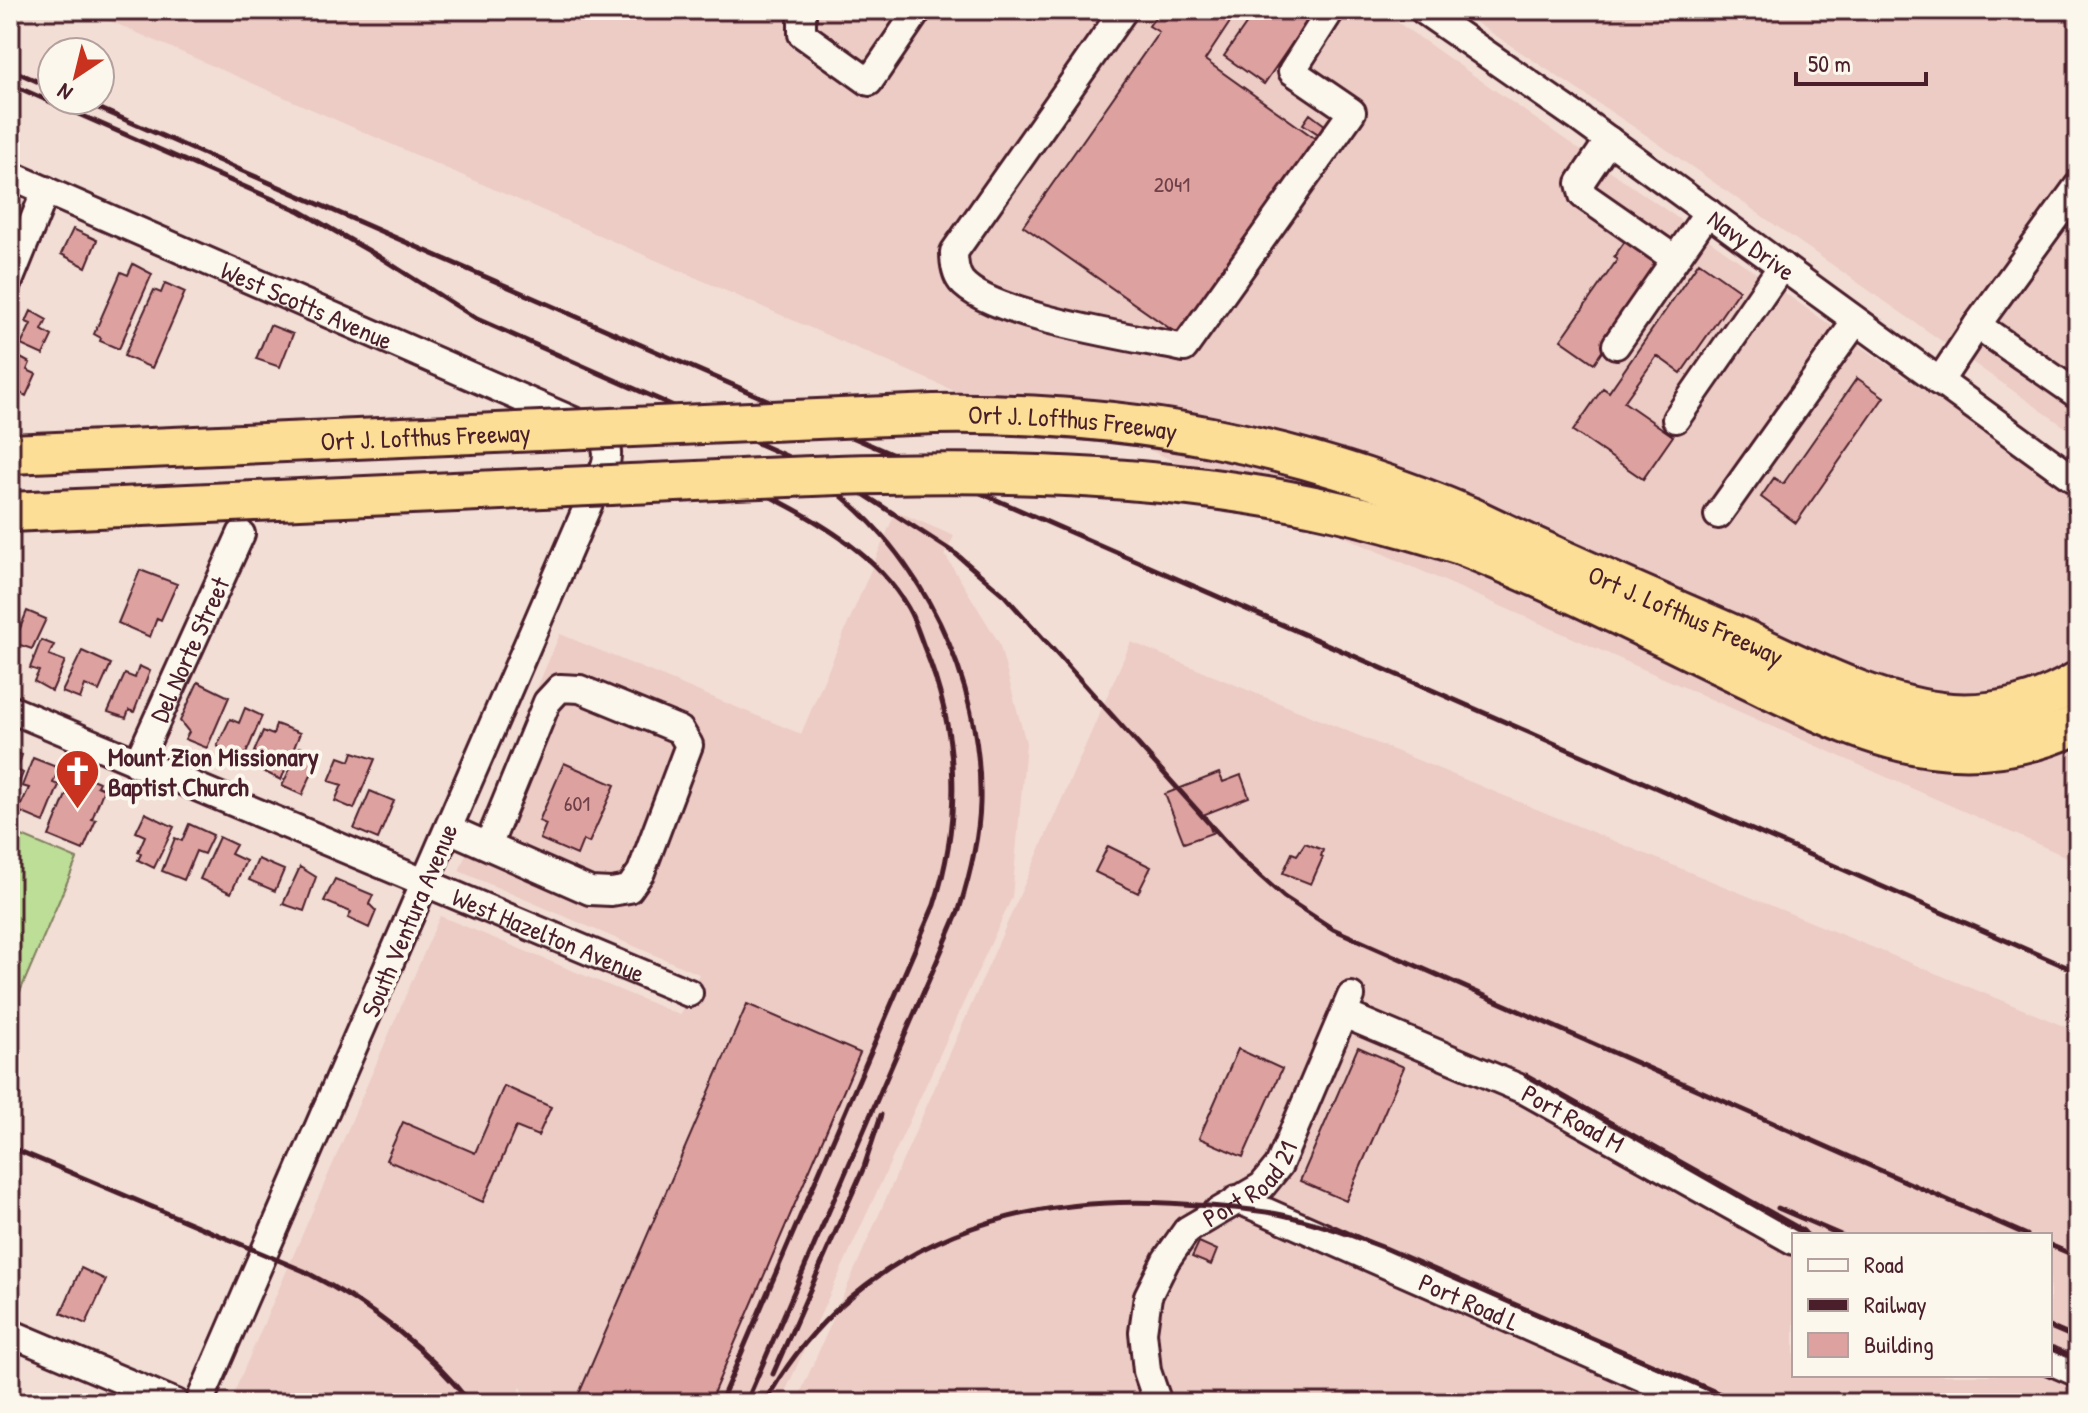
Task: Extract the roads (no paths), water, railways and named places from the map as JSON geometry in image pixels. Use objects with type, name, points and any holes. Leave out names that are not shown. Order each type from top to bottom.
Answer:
[{"type":"highway","name":"Ort J. Lofthus Freeway","points":[[10,454],[918,415],[1045,415],[1156,426],[1265,447],[1371,478],[1565,591],[1773,691],[1891,739],[1928,747],[1965,750],[2005,748],[2051,737],[2078,724]]},
{"type":"highway","name":"Ort J. Lofthus Freeway","points":[[10,512],[805,476],[1011,475],[1108,480],[1246,493],[1467,532],[1885,699],[1921,709],[1977,713],[2005,709],[2037,702],[2078,681]]},
{"type":"street","points":[[802,10],[802,34],[869,82],[918,10]]},
{"type":"street","points":[[1124,10],[954,252],[954,265],[959,279],[968,288],[1026,315],[1184,348],[1352,112],[1292,71],[1329,11]]},
{"type":"street","name":"Navy Drive","points":[[1423,10],[1609,140],[2078,482]]},
{"type":"street","points":[[1609,140],[1580,183],[1583,195],[1675,259]]},
{"type":"street","name":"West Scotts Avenue","points":[[10,175],[576,422],[601,436]]},
{"type":"street","points":[[1939,382],[2078,186]]},
{"type":"street","points":[[10,279],[46,190]]},
{"type":"street","points":[[1616,345],[1708,212]]},
{"type":"street","points":[[1676,419],[1782,266]]},
{"type":"street","points":[[1718,515],[1856,321]]},
{"type":"street","points":[[1977,325],[2078,395]]},
{"type":"street","name":"South Ventura Avenue","points":[[199,1403],[605,466],[607,447],[601,436]]},
{"type":"street","name":"Del Norte Street","points":[[137,764],[241,534]]},
{"type":"street","points":[[449,829],[590,891],[629,889],[641,872],[689,745],[680,730],[580,689],[560,688],[547,702],[488,846]]},
{"type":"street","name":"West Hazelton Avenue","points":[[10,709],[689,993]]},
{"type":"street","name":"Port Road 21","points":[[1163,1400],[1147,1371],[1143,1332],[1148,1296],[1166,1260],[1187,1230],[1262,1186],[1279,1165],[1347,1005]]},
{"type":"street","name":"Port Road M","points":[[1347,1005],[1524,1090],[1792,1240]]},
{"type":"street","name":"Port Road L","points":[[1237,1199],[1701,1403]]},
{"type":"street","points":[[10,1333],[176,1403]]},
{"type":"street","points":[[2052,1362],[2078,1373]]},
{"type":"railway","points":[[10,69],[36,81]]},
{"type":"railway","points":[[10,84],[300,211],[477,319],[857,490],[956,554],[1004,595],[1241,859],[1284,897],[1333,929],[2022,1233]]},
{"type":"railway","points":[[116,116],[2078,972]]},
{"type":"railway","points":[[746,1403],[959,910],[973,857],[979,817],[978,757],[971,711],[958,666],[940,623],[917,582],[889,544],[858,510],[822,481]]},
{"type":"railway","points":[[720,1403],[934,905],[943,873],[952,808],[953,775],[944,711],[936,679],[908,608],[896,589],[865,557],[829,530],[771,497]]},
{"type":"railway","points":[[1526,1075],[1803,1233]]},
{"type":"railway","points":[[773,1374],[864,1167],[881,1115]]},
{"type":"railway","points":[[10,1147],[304,1271],[328,1284],[373,1312],[415,1345],[470,1403]]},
{"type":"railway","points":[[765,1403],[796,1354],[835,1311],[875,1278],[918,1252],[963,1231],[1009,1217],[1057,1207],[1107,1203],[1158,1203],[1268,1212],[1337,1230],[1741,1403]]},
{"type":"railway","points":[[1778,1208],[1836,1233]]},
{"type":"railway","points":[[2052,1246],[2078,1257]]},
{"type":"railway","points":[[2052,1328],[2078,1339]]},
{"type":"railway","points":[[2052,1349],[2078,1360]]},
{"type":"place","name":"Mount Zion Missionary Baptist Church","points":[[77,810]]}]
